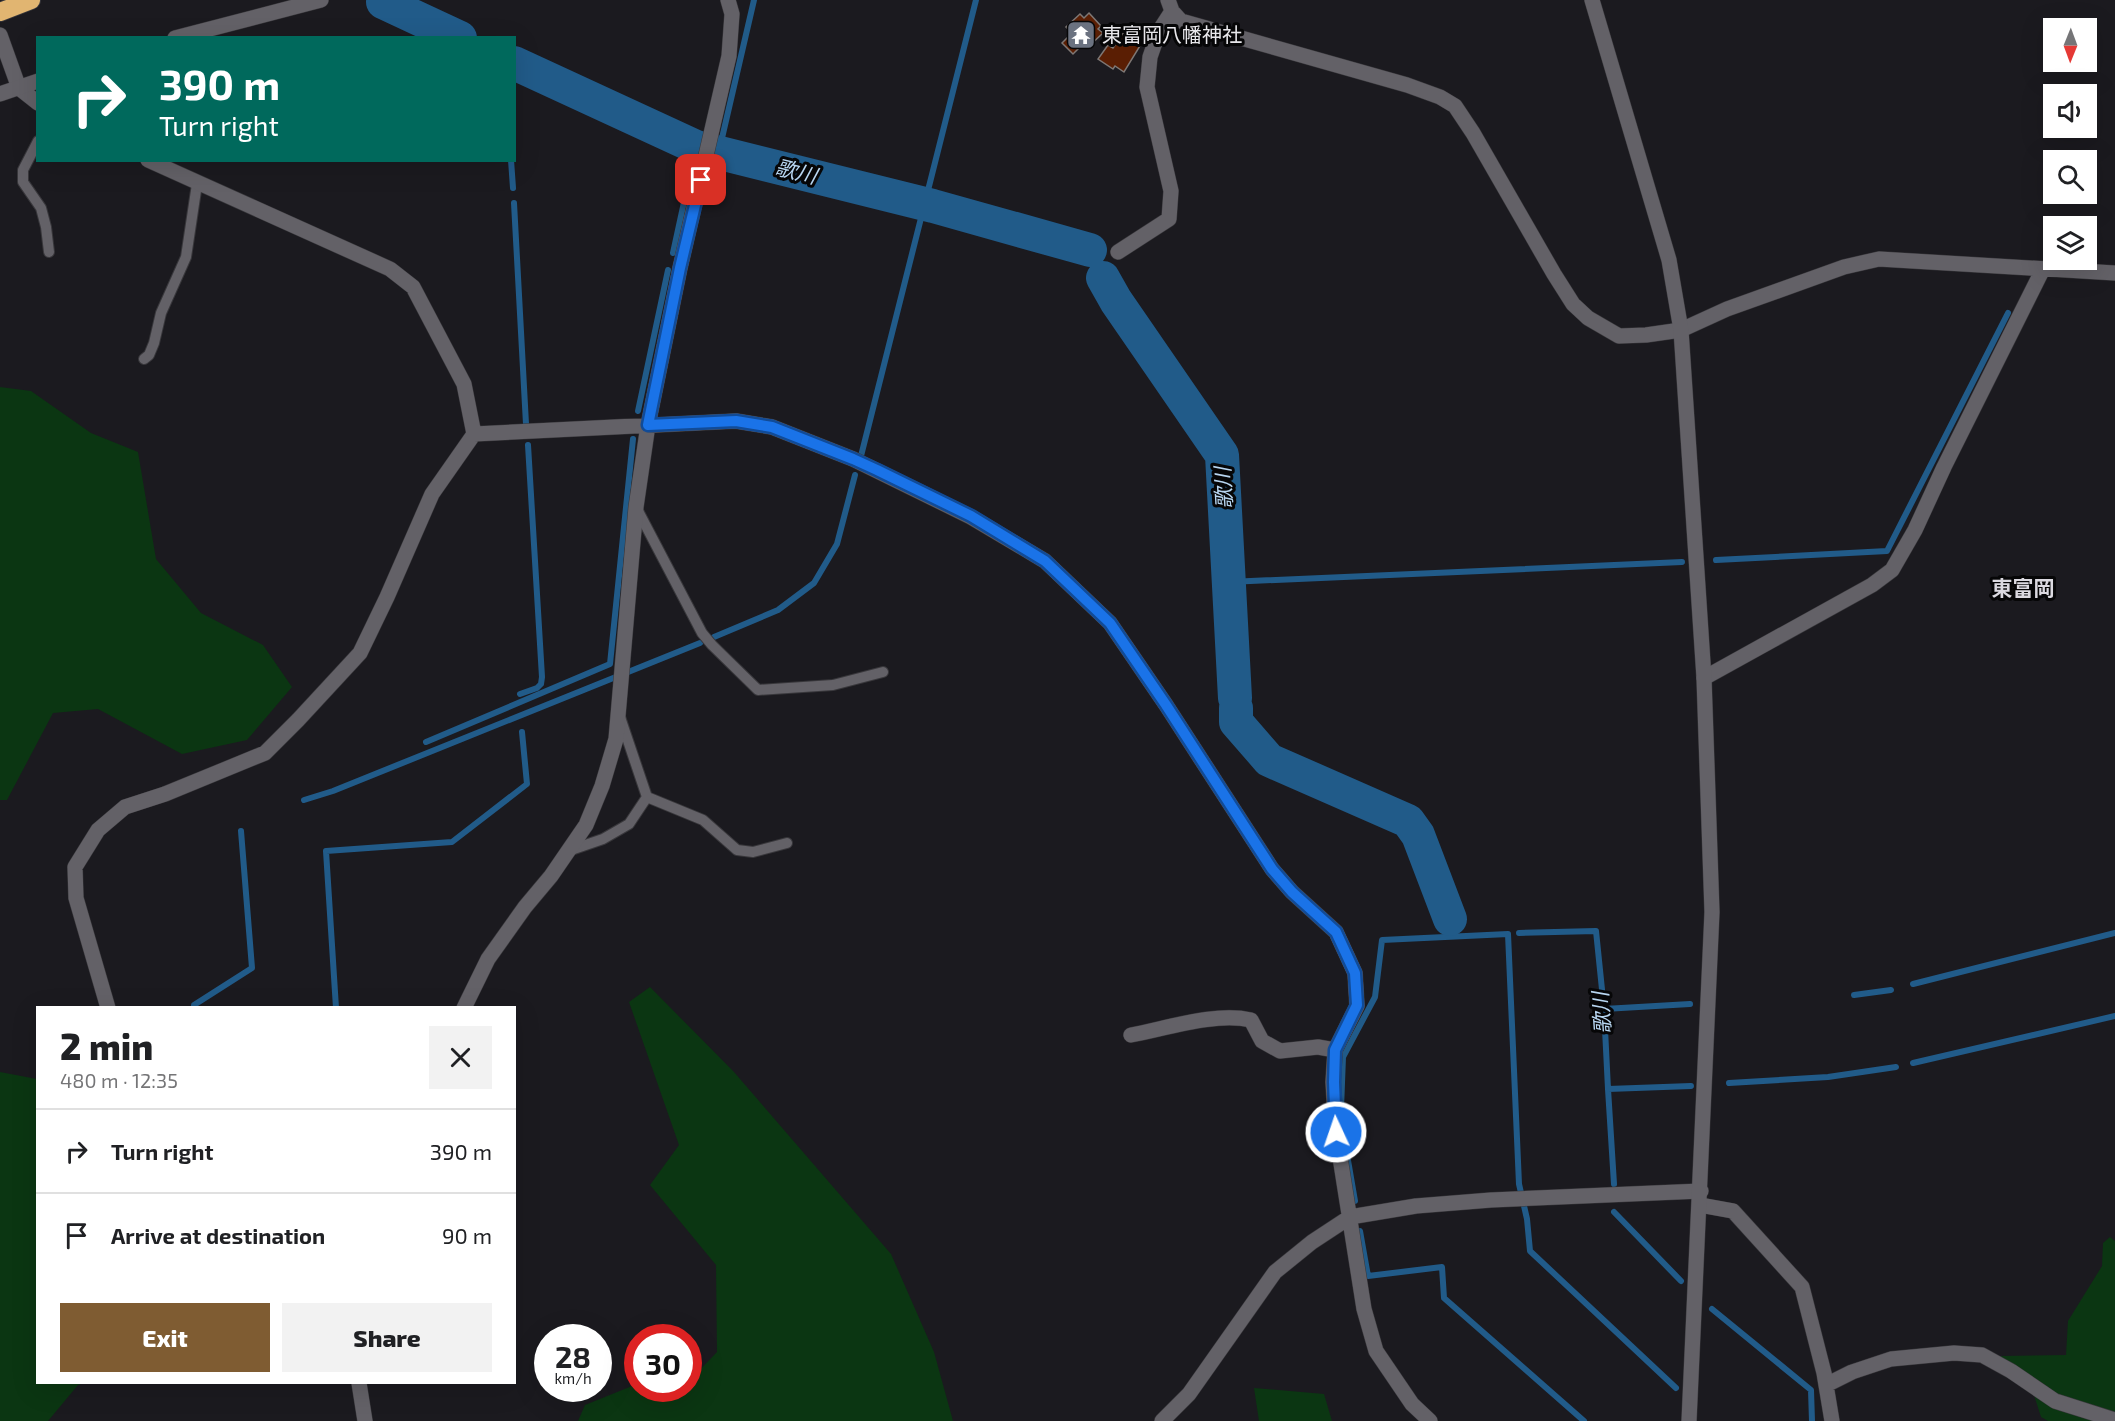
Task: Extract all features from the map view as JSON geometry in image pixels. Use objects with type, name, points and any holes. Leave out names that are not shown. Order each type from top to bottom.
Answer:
[{"type":"highway","points":[[0,12],[31,0]]},
{"type":"street","points":[[183,36],[321,0]]},
{"type":"street","points":[[465,1006],[488,959],[571,850],[586,825],[602,786],[616,739],[636,507],[648,425],[680,268],[729,56],[732,14],[728,0]]},
{"type":"street","points":[[1592,0],[1670,260],[1681,330],[1704,678],[1712,912],[1689,1421]]},
{"type":"street","points":[[1170,5],[1181,21],[1407,85],[1440,97],[1455,106],[1573,304],[1588,318],[1619,336],[1681,330],[1727,309],[1844,267],[1879,259],[2043,269],[1915,530],[1892,570],[1872,585],[1704,678]]},
{"type":"street","points":[[1118,252],[1169,219],[1171,191],[1147,87],[1150,57],[1170,5]]},
{"type":"street","points":[[0,35],[20,88],[36,101]]},
{"type":"street","points":[[0,94],[36,82]]},
{"type":"street","points":[[107,1006],[76,898],[75,867],[98,830],[125,807],[192,784],[265,753],[298,720],[360,653],[432,494],[474,434],[464,384],[413,287],[390,269],[196,184],[152,162]]},
{"type":"street","points":[[2061,270],[2115,273]]},
{"type":"street","points":[[474,434],[736,421],[772,427],[853,459],[971,516],[1045,561],[1110,623],[1272,869],[1292,892],[1336,932],[1355,973],[1357,1005],[1335,1050],[1334,1082],[1336,1132],[1364,1309],[1376,1351],[1412,1404],[1430,1421]]},
{"type":"street","points":[[1131,1035],[1235,1016],[1251,1020],[1262,1041],[1280,1051],[1318,1047],[1335,1050]]},
{"type":"street","points":[[1162,1421],[1189,1394],[1275,1272],[1311,1242],[1350,1217],[1416,1206],[1491,1200],[1700,1198],[1733,1211],[1802,1287],[1826,1385],[1832,1421]]},
{"type":"street","points":[[1826,1385],[1852,1372],[1891,1359],[1954,1353],[1982,1355],[2011,1371],[2055,1401],[2115,1420]]},
{"type":"street","points":[[359,1384],[365,1421]]},
{"type":"lane","points":[[36,145],[23,170],[23,182],[41,208],[49,252]]},
{"type":"lane","points":[[144,359],[149,355],[154,343],[160,313],[186,257],[196,184]]},
{"type":"lane","points":[[636,507],[702,633],[758,690],[833,685],[883,672]]},
{"type":"lane","points":[[619,714],[648,797],[703,820],[737,850],[753,852],[787,843]]},
{"type":"lane","points":[[571,850],[603,839],[629,824],[648,797]]},
{"type":"green space","points":[[0,387],[31,391],[91,433],[138,452],[156,559],[201,613],[263,645],[292,687],[247,740],[182,754],[98,709],[53,713],[7,800],[0,800]]},
{"type":"green space","points":[[650,987],[734,1072],[891,1254],[934,1352],[953,1421],[578,1421],[585,1405],[592,1402],[612,1402],[612,1394],[624,1389],[624,1402],[702,1402],[702,1368],[717,1352],[716,1265],[650,1185],[679,1145],[629,1002]]},
{"type":"green space","points":[[0,1072],[36,1079],[36,1384],[81,1384],[48,1421],[0,1421]]},
{"type":"green space","points":[[2110,1237],[2115,1241],[2115,1421],[2048,1421],[2041,1417],[2033,1392],[2005,1375],[2000,1356],[2066,1355],[2068,1321],[2102,1266],[2103,1243]]},
{"type":"green space","points":[[1254,1388],[1324,1394],[1332,1421],[1259,1421]]},
{"type":"building","points":[[1089,13],[1101,26],[1098,29],[1103,33],[1088,47],[1084,43],[1073,54],[1062,43],[1072,33],[1066,27],[1080,14],[1084,18]]},
{"type":"building","points":[[1129,25],[1140,32],[1137,37],[1143,41],[1124,72],[1115,66],[1113,69],[1098,59],[1108,45],[1113,48]]},
{"type":"waterway","points":[[722,138],[754,0]]},
{"type":"waterway","points":[[861,456],[976,0]]},
{"type":"waterway","name":"歌川","points":[[383,2],[456,36]]},
{"type":"waterway","name":"歌川","points":[[516,64],[696,147],[933,206],[1090,250]]},
{"type":"waterway","points":[[673,253],[696,147]]},
{"type":"waterway","points":[[511,162],[513,188]]},
{"type":"waterway","points":[[514,203],[526,424]]},
{"type":"waterway","points":[[638,411],[668,270]]},
{"type":"waterway","name":"歌川","points":[[1103,278],[1116,301],[1222,455],[1235,698]]},
{"type":"waterway","points":[[1716,560],[1887,551],[2008,313]]},
{"type":"waterway","points":[[426,742],[610,664],[633,439]]},
{"type":"waterway","points":[[520,694],[537,688],[541,684],[542,677],[528,445]]},
{"type":"waterway","points":[[714,637],[778,610],[814,583],[837,544],[855,475]]},
{"type":"waterway","points":[[1229,582],[1682,562]]},
{"type":"waterway","points":[[304,800],[333,791],[700,643]]},
{"type":"waterway","name":"歌川","points":[[1236,708],[1236,722],[1269,760],[1408,821],[1418,835],[1450,919]]},
{"type":"waterway","points":[[336,1006],[326,851],[452,842],[527,784],[522,732]]},
{"type":"waterway","points":[[194,1006],[252,968],[241,831]]},
{"type":"waterway","name":"歌川","points":[[1519,933],[1596,931],[1604,1009],[1608,1089],[1691,1086]]},
{"type":"waterway","points":[[1913,984],[2115,933]]},
{"type":"waterway","points":[[1341,1109],[1343,1057],[1375,997],[1382,940],[1508,934],[1519,1184],[1527,1219],[1530,1251],[1676,1388]]},
{"type":"waterway","points":[[1854,995],[1891,990]]},
{"type":"waterway","points":[[1604,1009],[1690,1004]]},
{"type":"waterway","name":"歌川","points":[[1913,1063],[2115,1016]]},
{"type":"waterway","name":"歌川","points":[[1729,1083],[1828,1077],[1896,1067]]},
{"type":"waterway","points":[[1608,1089],[1614,1184]]},
{"type":"waterway","points":[[1344,1137],[1355,1201]]},
{"type":"waterway","points":[[1614,1212],[1681,1281]]},
{"type":"waterway","points":[[1360,1231],[1368,1276],[1442,1267],[1444,1298],[1584,1421]]},
{"type":"waterway","points":[[1712,1309],[1811,1390],[1812,1421]]},
{"type":"place","name":"東富岡八幡神社","points":[[1081,35]]},
{"type":"district","name":"東富岡","points":[[2023,589]]},
{"type":"route","points":[[701,180],[680,268],[648,425],[736,421],[772,427],[853,459],[971,516],[1045,561],[1110,623],[1272,869],[1292,892],[1336,932],[1355,973],[1357,1005],[1335,1050],[1336,1132]]}]
